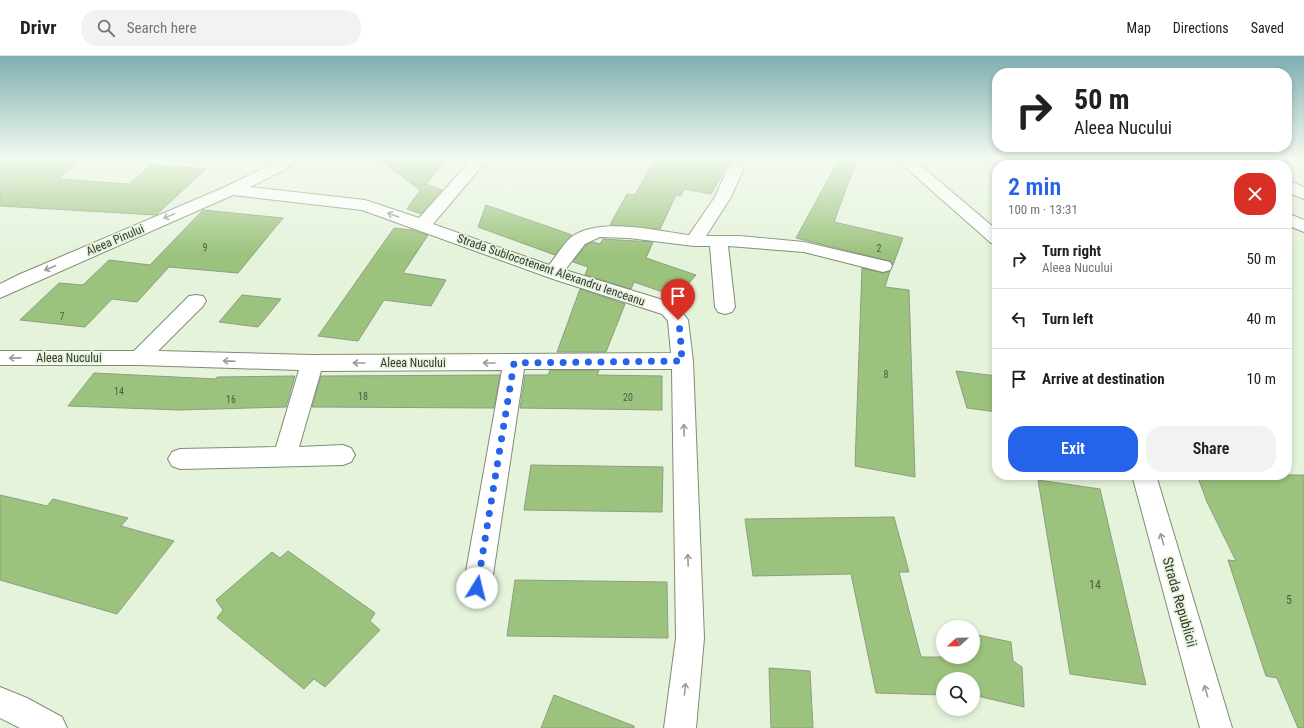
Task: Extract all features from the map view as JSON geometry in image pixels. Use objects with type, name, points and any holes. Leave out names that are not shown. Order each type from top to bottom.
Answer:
[{"type":"street","name":"Aleea Pinului","points":[[0,292],[25,279],[230,190]]},
{"type":"street","name":"Strada Sublocotenent Alexandru Ienceanu","points":[[234,190],[365,205],[553,272],[669,309],[678,320],[682,361],[690,638],[680,728]]},
{"type":"street","points":[[422,226],[453,190]]},
{"type":"street","points":[[694,241],[726,190]]},
{"type":"street","points":[[940,190],[992,235]]},
{"type":"street","points":[[1292,221],[1304,228]]},
{"type":"street","points":[[553,272],[579,240],[598,232],[629,233],[694,241],[740,241],[804,247],[883,266]]},
{"type":"street","points":[[718,241],[725,307]]},
{"type":"street","points":[[139,358],[196,301]]},
{"type":"street","name":"Aleea Nucului","points":[[0,358],[139,358],[312,363],[682,361]]},
{"type":"street","points":[[285,456],[312,363]]},
{"type":"street","points":[[477,588],[514,363]]},
{"type":"street","points":[[180,459],[343,455]]},
{"type":"street","name":"Strada Republicii","points":[[1145,480],[1216,728]]},
{"type":"street","points":[[0,702],[51,728]]},
{"type":"building","points":[[0,190],[183,190],[156,215],[0,206]]},
{"type":"building","points":[[420,190],[442,190],[421,214],[407,209]]},
{"type":"building","points":[[638,190],[683,190],[681,196],[676,195],[660,229],[610,225],[627,194],[635,195]]},
{"type":"building","points":[[691,190],[713,190],[711,194]]},
{"type":"building","points":[[822,190],[846,190],[834,222],[903,238],[893,265],[890,261],[796,238]]},
{"type":"building","points":[[486,205],[572,235],[555,255],[478,227]]},
{"type":"building","points":[[203,210],[283,218],[238,273],[169,267],[137,302],[112,299],[85,327],[20,320],[59,283],[83,285],[109,260],[150,265]]},
{"type":"building","points":[[394,228],[412,230],[428,235],[403,273],[446,280],[431,306],[384,300],[358,341],[318,336]]},
{"type":"building","points":[[603,239],[653,242],[646,258],[696,275],[677,297],[634,282],[631,289],[585,275],[588,267],[573,262],[586,245],[593,242],[600,244]]},
{"type":"building","points":[[862,268],[883,273],[890,271],[885,287],[909,290],[915,477],[855,466]]},
{"type":"building","points":[[580,289],[625,304],[606,352],[557,352]]},
{"type":"building","points":[[242,295],[281,299],[258,327],[219,322]]},
{"type":"building","points":[[550,370],[599,370],[597,375],[662,376],[662,410],[520,408],[525,375],[548,375]]},
{"type":"building","points":[[956,371],[992,375],[992,411],[967,408]]},
{"type":"building","points":[[94,373],[216,379],[217,377],[295,376],[286,407],[180,410],[68,406]]},
{"type":"building","points":[[500,375],[494,408],[312,407],[321,376]]},
{"type":"building","points":[[531,465],[663,467],[662,512],[524,510]]},
{"type":"building","points":[[1292,475],[1304,475],[1304,728],[1298,728],[1277,678],[1266,676],[1228,560],[1236,561],[1207,502],[1199,480],[1292,480]]},
{"type":"building","points":[[1038,480],[1100,489],[1146,685],[1070,674]]},
{"type":"building","points":[[0,495],[47,506],[53,499],[128,518],[121,526],[174,541],[117,614],[0,580]]},
{"type":"building","points":[[894,517],[909,572],[899,572],[921,657],[936,657],[936,664],[980,664],[980,635],[1011,642],[1013,661],[1022,667],[1024,707],[980,697],[980,672],[936,672],[936,695],[876,693],[851,574],[753,576],[745,519]]},
{"type":"building","points":[[288,551],[375,613],[370,621],[380,630],[325,687],[314,679],[304,689],[217,618],[223,610],[216,600],[272,552],[280,558]]},
{"type":"building","points":[[515,580],[667,582],[668,638],[507,636]]},
{"type":"building","points":[[769,668],[810,671],[813,728],[771,728]]},
{"type":"building","points":[[554,695],[634,726],[634,728],[541,728]]},
{"type":"route","points":[[477,588],[514,363],[682,361],[678,320]]}]
